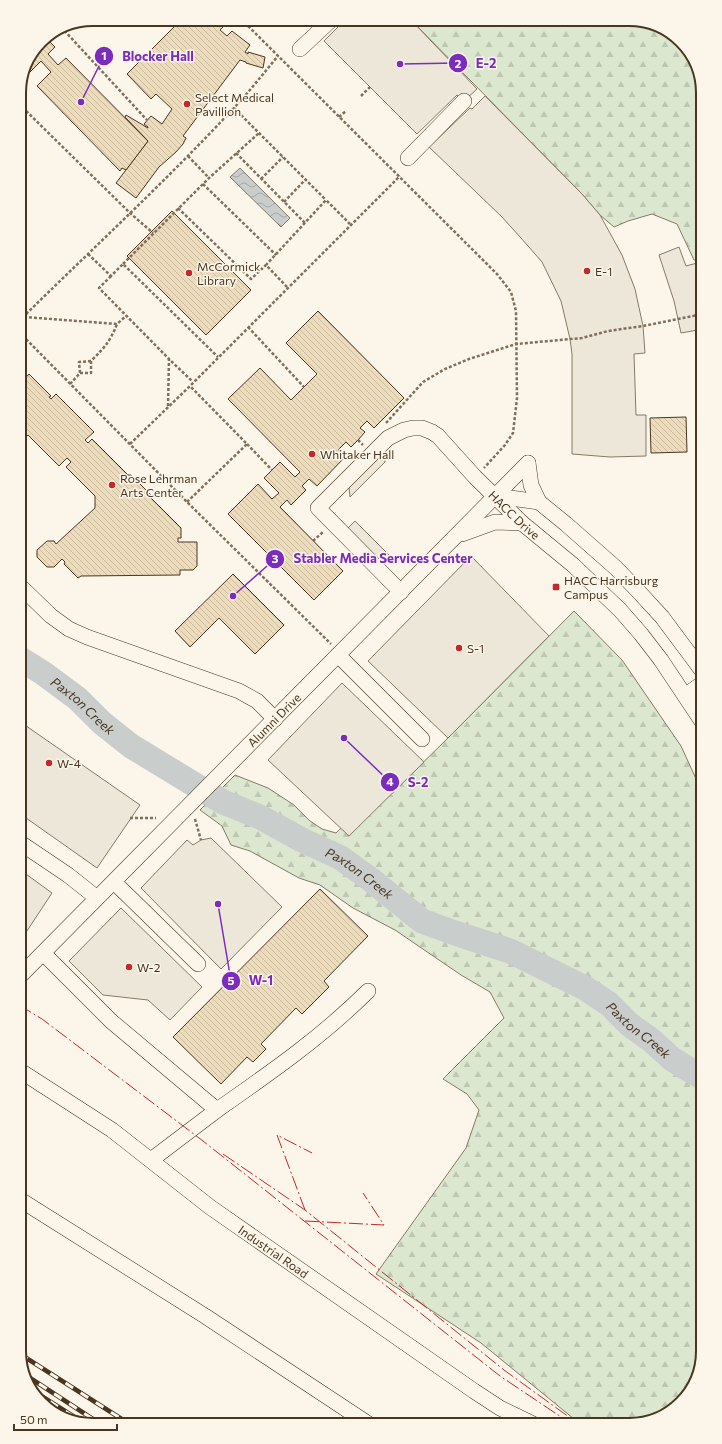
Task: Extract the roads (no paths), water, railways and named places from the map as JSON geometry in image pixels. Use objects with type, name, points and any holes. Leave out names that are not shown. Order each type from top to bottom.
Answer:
[{"type":"street","points":[[300,50],[325,26]]},
{"type":"street","points":[[408,158],[464,101]]},
{"type":"street","points":[[401,592],[318,508],[388,438],[404,430],[422,428],[438,436],[478,474],[496,496]]},
{"type":"street","name":"Alumni Drive","points":[[26,970],[97,898],[193,810],[222,772],[275,719],[334,650],[401,592],[528,463],[531,485],[539,502]]},
{"type":"street","name":"HACC Drive","points":[[496,496],[539,502],[591,545],[635,587],[662,617],[696,663]]},
{"type":"street","name":"HACC Drive","points":[[496,496],[522,523],[578,570],[620,610],[661,660],[696,711]]},
{"type":"street","points":[[456,536],[495,522],[522,523]]},
{"type":"street","points":[[26,592],[51,616],[69,629],[87,637],[239,691],[257,701],[275,719]]},
{"type":"street","points":[[334,650],[422,739]]},
{"type":"street","points":[[686,695],[696,688]]},
{"type":"street","points":[[26,847],[97,898]]},
{"type":"street","points":[[114,882],[198,964]]},
{"type":"street","points":[[43,953],[111,1021],[217,1110]]},
{"type":"street","points":[[151,1160],[217,1110],[284,1063],[350,1010],[368,992]]},
{"type":"street","name":"Industrial Road","points":[[26,1075],[112,1130],[210,1207],[474,1391],[500,1408],[521,1418]]},
{"type":"street","points":[[26,1203],[204,1316],[359,1418]]},
{"type":"water","points":[[240,168],[290,218],[281,227],[230,177]]},
{"type":"waterway","name":"Paxton Creek","points":[[26,662],[78,699],[102,723],[131,746],[223,802],[260,817],[302,840],[341,858],[370,879],[422,921],[510,951],[585,988],[609,1004],[630,1025],[651,1040],[672,1059],[696,1074]]},
{"type":"railway","points":[[27,1358],[120,1418]]},
{"type":"railway","points":[[32,1380],[91,1418]]},
{"type":"railway","points":[[50,1401],[68,1413]]},
{"type":"place","name":"E-2","points":[[400,64]]},
{"type":"place","name":"Blocker Hall","points":[[81,102]]},
{"type":"place","name":"Select Medical Pavillion","points":[[187,104]]},
{"type":"place","name":"E-1","points":[[587,271]]},
{"type":"place","name":"McCormick Library","points":[[189,273]]},
{"type":"place","name":"Whitaker Hall","points":[[312,454]]},
{"type":"place","name":"Rose Lehrman Arts Center","points":[[112,485]]},
{"type":"place","name":"HACC Harrisburg Campus","points":[[556,587]]},
{"type":"place","name":"Stabler Media Services Center","points":[[233,596]]},
{"type":"place","name":"S-1","points":[[459,648]]},
{"type":"place","name":"S-2","points":[[344,738]]},
{"type":"place","name":"W-4","points":[[49,763]]},
{"type":"place","name":"W-1","points":[[218,904]]},
{"type":"place","name":"W-2","points":[[129,967]]}]
